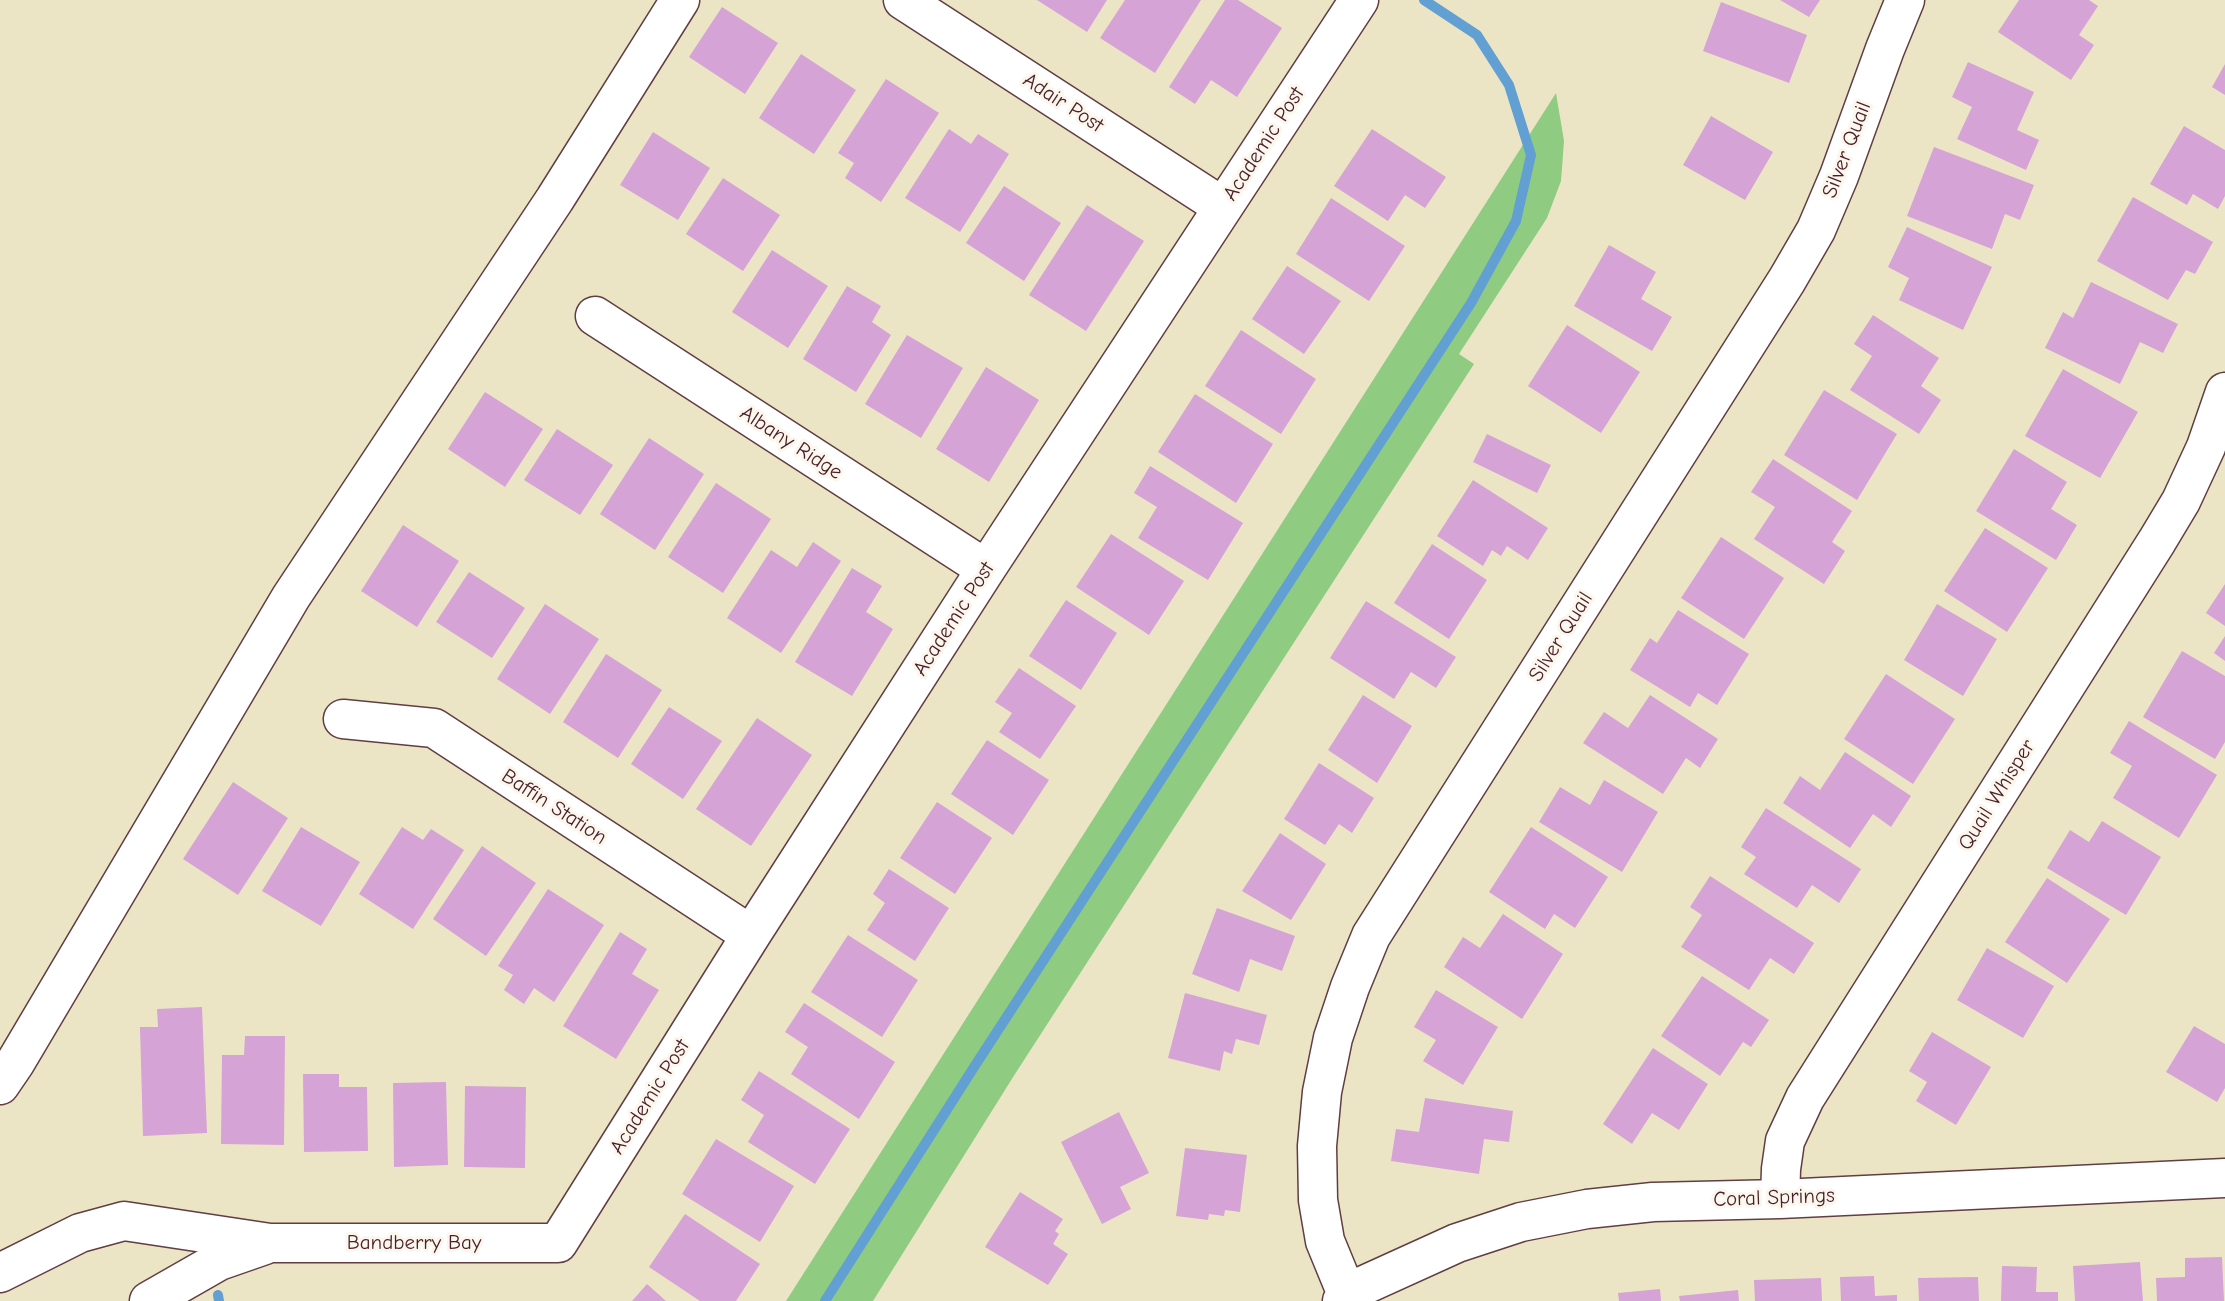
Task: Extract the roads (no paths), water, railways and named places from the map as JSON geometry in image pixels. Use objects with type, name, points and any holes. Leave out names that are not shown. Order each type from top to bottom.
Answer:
[{"type":"street","points":[[0,1086],[291,597],[555,199],[680,0]]},
{"type":"street","name":"Adair Post","points":[[903,0],[1223,207]]},
{"type":"street","name":"Academic Post","points":[[558,1243],[751,935],[986,569],[1359,0]]},
{"type":"street","name":"Silver Quail","points":[[1345,1299],[1325,1241],[1318,1200],[1317,1146],[1322,1092],[1333,1038],[1350,986],[1371,936],[1772,304],[1816,229],[1839,176],[1905,0]]},
{"type":"street","name":"Albany Ridge","points":[[595,316],[986,569]]},
{"type":"street","name":"Quail Whisper","points":[[1780,1199],[1785,1141],[1805,1098],[2181,501],[2206,447],[2225,392]]},
{"type":"street","name":"Baffin Station","points":[[343,719],[434,729],[751,935]]},
{"type":"street","name":"Coral Springs","points":[[1345,1299],[1384,1275],[1457,1242],[1521,1222],[1587,1209],[1653,1202],[1780,1199],[2225,1178]]},
{"type":"street","name":"Bandberry Bay","points":[[0,1273],[79,1233],[124,1221],[270,1243],[558,1243]]},
{"type":"street","name":"Bandberry Bay","points":[[149,1301],[219,1261],[270,1243]]},
{"type":"waterway","points":[[825,1301],[1471,303],[1516,221],[1531,155],[1509,85],[1477,35],[1424,0]]},
{"type":"waterway","points":[[218,1295],[219,1301]]}]
